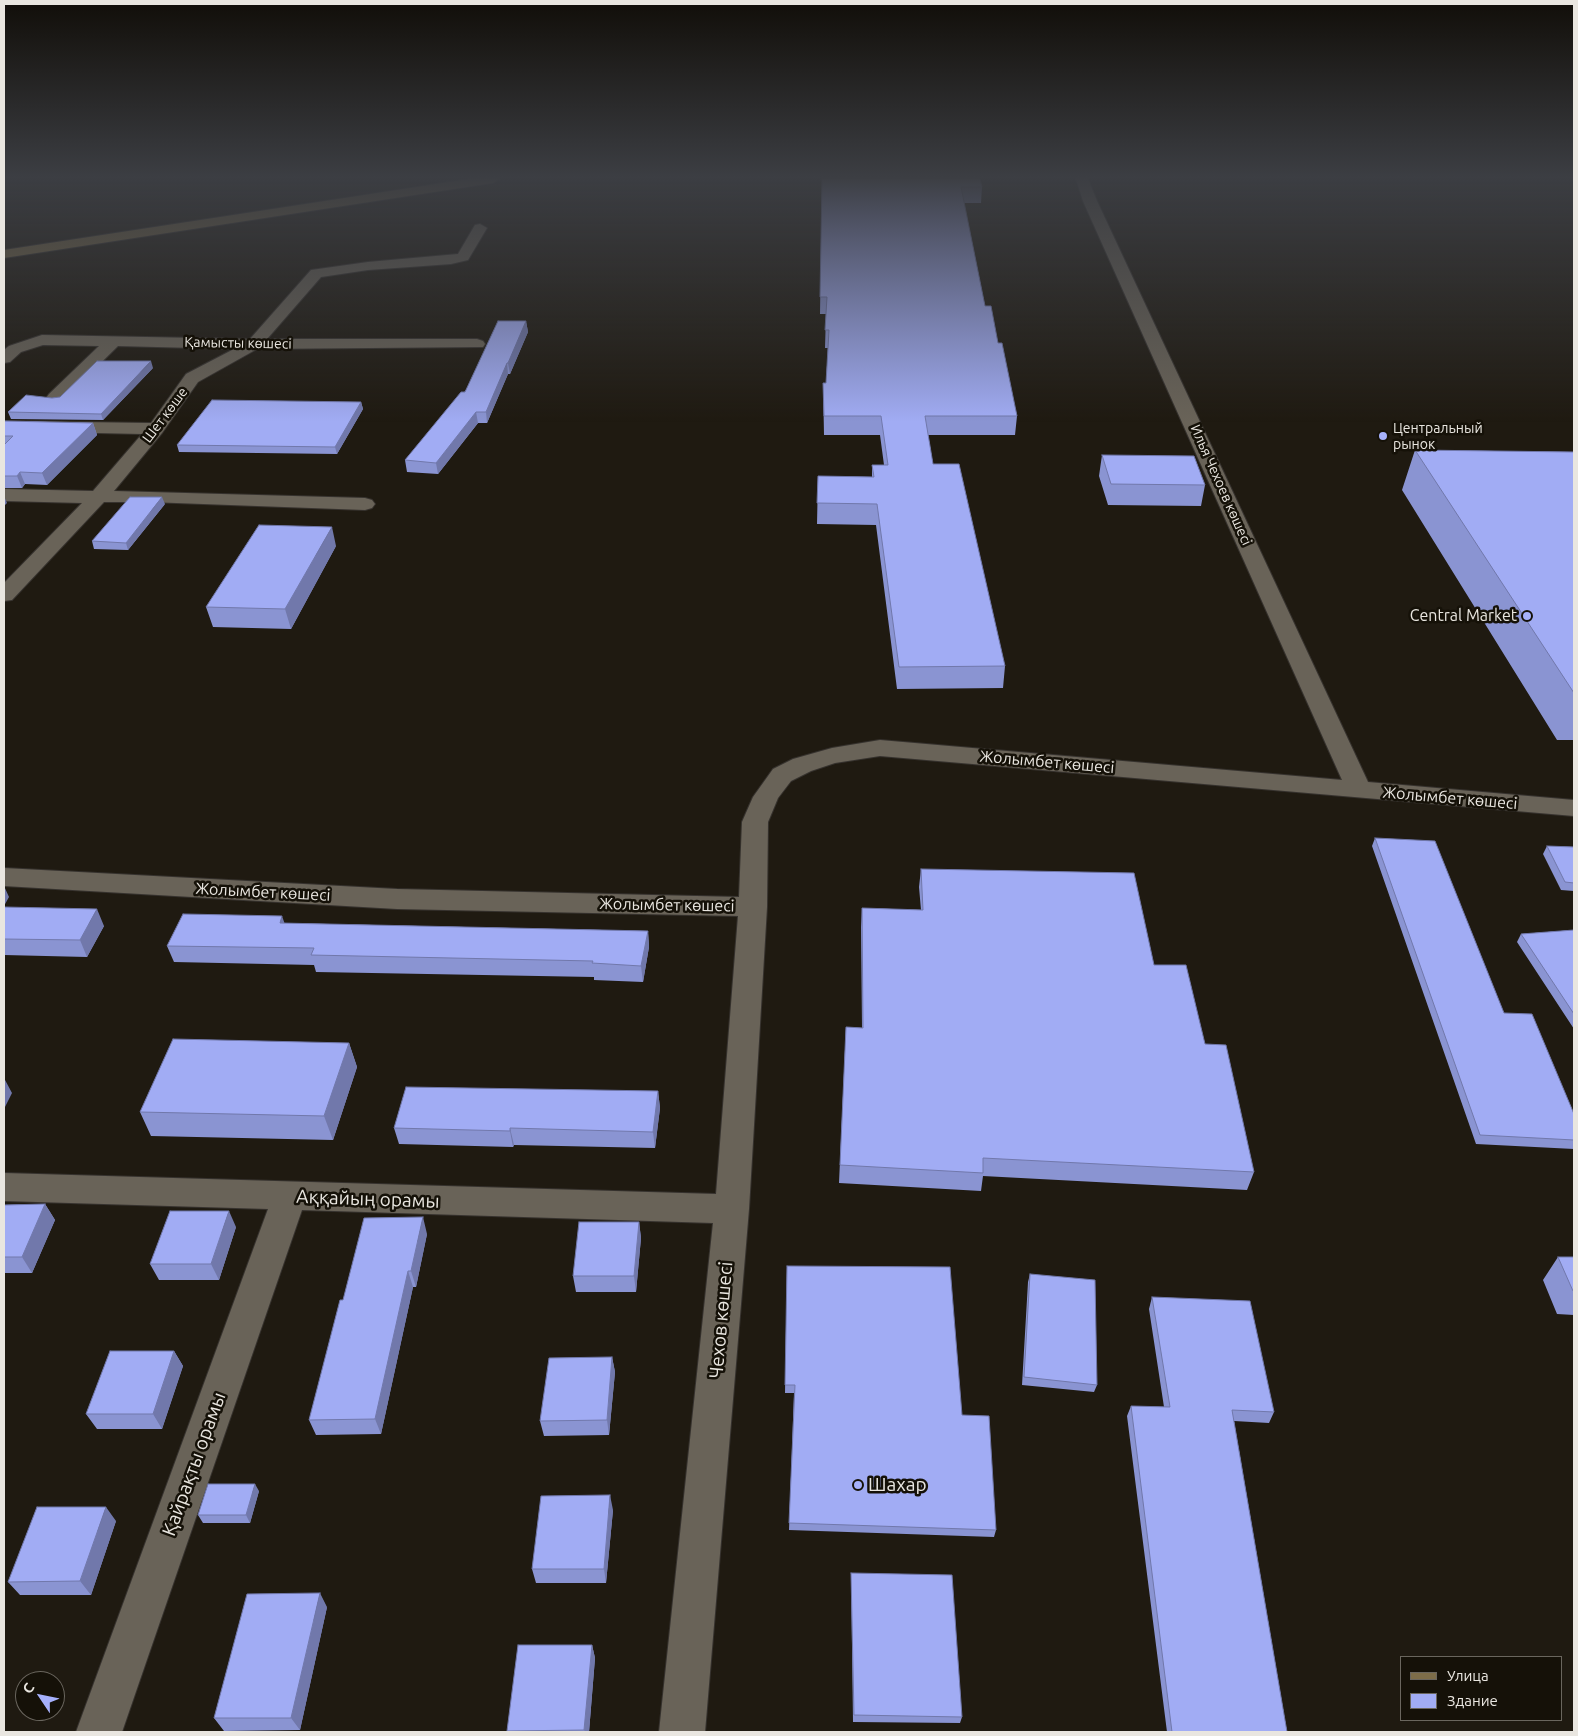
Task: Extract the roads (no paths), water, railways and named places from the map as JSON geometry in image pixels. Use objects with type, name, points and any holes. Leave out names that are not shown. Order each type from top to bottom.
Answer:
[{"type":"street","name":"Шет көше","points":[[4,595],[99,496],[156,429],[192,378],[254,344],[316,273],[368,266],[451,260]]},
{"type":"street","name":"Илья Чехоев көшесі","points":[[1117,260],[1360,790]]},
{"type":"street","name":"Қамысты көшесі","points":[[4,358],[15,349],[42,340],[254,344],[477,344]]},
{"type":"street","points":[[55,398],[114,341]]},
{"type":"street","points":[[4,426],[156,429]]},
{"type":"street","points":[[4,495],[149,496],[365,504]]},
{"type":"street","name":"Жолымбет көшесі","points":[[4,877],[397,899],[753,907],[755,822],[766,797],[782,775],[802,765],[832,756],[880,748],[1574,808]]},
{"type":"street","name":"Чехов көшесі","points":[[682,1732],[732,1209],[753,907]]},
{"type":"street","name":"Аққайың орамы","points":[[4,1187],[732,1209]]},
{"type":"street","name":"Қайрақты орамы","points":[[99,1732],[290,1196]]},
{"type":"place","name":"Центральный рынок","points":[[1383,436]]},
{"type":"place","name":"Central Market","points":[[1527,616]]},
{"type":"place","name":"Шахар","points":[[858,1485]]}]
